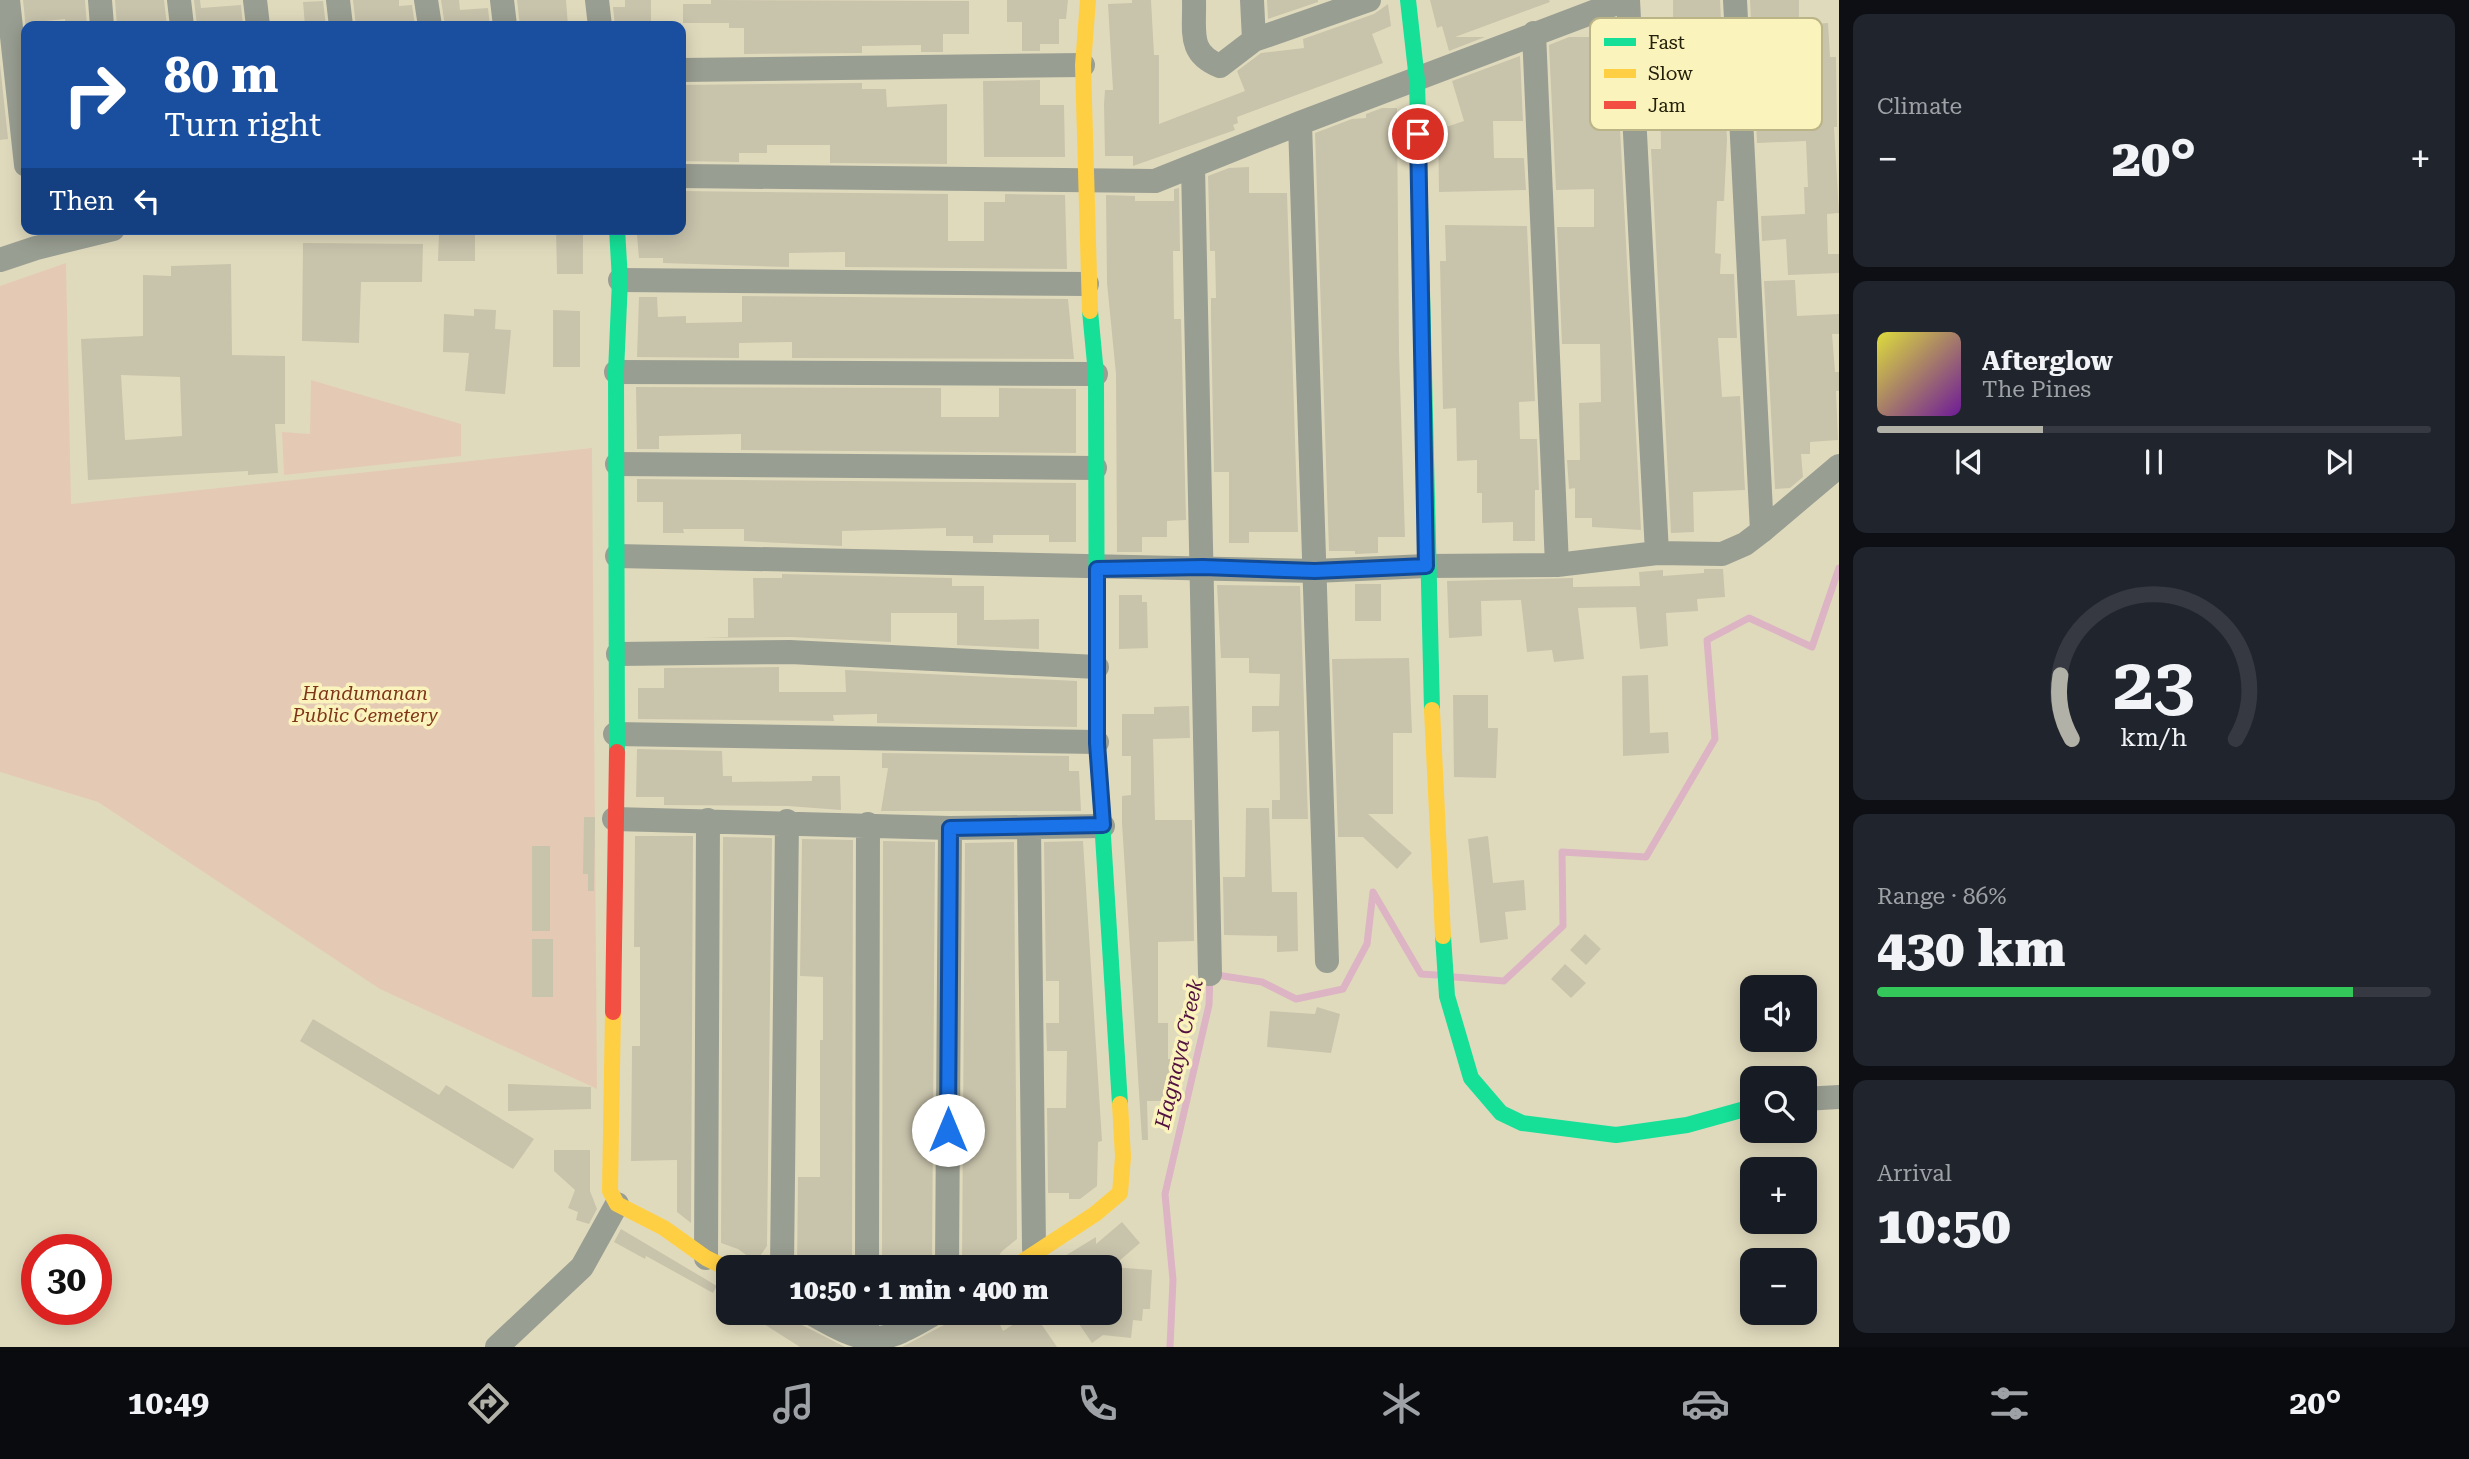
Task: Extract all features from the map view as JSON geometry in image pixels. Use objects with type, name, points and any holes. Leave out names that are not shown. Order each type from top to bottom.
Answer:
[{"type":"street","points":[[8,0],[21,119]]},
{"type":"street","points":[[100,0],[102,21]]},
{"type":"street","points":[[179,0],[181,21]]},
{"type":"street","points":[[255,0],[257,21]]},
{"type":"street","points":[[338,0],[340,21]]},
{"type":"street","points":[[426,0],[429,21]]},
{"type":"street","points":[[502,0],[504,21]]},
{"type":"street","points":[[597,0],[599,21]]},
{"type":"street","points":[[1027,1255],[1034,1248],[1104,1209],[1120,1193],[1123,1157],[1097,743],[1096,374],[1087,284],[1083,65],[1088,0]]},
{"type":"street","points":[[1194,0],[1195,44],[1204,60],[1220,66],[1254,40],[1331,8],[1369,0]]},
{"type":"street","points":[[1252,0],[1254,40]]},
{"type":"street","points":[[1408,0],[1417,80],[1426,566],[1447,996],[1471,1078],[1501,1113],[1522,1123],[1616,1135],[1687,1125],[1740,1110]]},
{"type":"street","points":[[686,176],[1155,181],[1534,33],[1626,0],[1627,18]]},
{"type":"street","points":[[1735,0],[1736,18]]},
{"type":"street","points":[[1534,33],[1557,565]]},
{"type":"street","points":[[686,69],[1083,65]]},
{"type":"street","points":[[1300,123],[1327,961]]},
{"type":"street","points":[[1633,130],[1657,553]]},
{"type":"street","points":[[1742,130],[1762,531]]},
{"type":"street","points":[[1193,166],[1210,974]]},
{"type":"street","points":[[0,260],[34,238],[60,235]]},
{"type":"street","points":[[617,235],[620,280],[616,372],[618,654],[610,1191],[617,1204],[664,1228],[716,1263]]},
{"type":"street","points":[[620,280],[1087,284]]},
{"type":"street","points":[[616,372],[1096,374]]},
{"type":"street","points":[[617,464],[1095,468]]},
{"type":"street","points":[[617,556],[1097,569],[1203,567],[1315,571],[1426,566],[1557,565],[1657,553],[1722,554],[1745,544],[1839,467]]},
{"type":"street","points":[[618,654],[790,652],[1097,667]]},
{"type":"street","points":[[615,734],[1097,743]]},
{"type":"street","points":[[614,819],[787,821],[950,828],[1103,825]]},
{"type":"street","points":[[706,1258],[708,820]]},
{"type":"street","points":[[782,1255],[787,821]]},
{"type":"street","points":[[867,1255],[868,824]]},
{"type":"street","points":[[947,1255],[950,828]]},
{"type":"street","points":[[1029,828],[1034,1248]]},
{"type":"street","points":[[1817,1098],[1839,1097]]},
{"type":"street","points":[[497,1347],[582,1267],[617,1204]]},
{"type":"street","points":[[831,1325],[867,1346],[889,1344],[906,1338],[922,1325]]},
{"type":"street","points":[[867,1325],[867,1346]]},
{"type":"green space","name":"Handumanan Public Cemetery","points":[[66,263],[71,504],[592,448],[597,1089],[380,989],[98,802],[0,772],[0,286]]},
{"type":"green space","points":[[311,380],[461,424],[461,456],[284,475],[282,432],[310,434]]},
{"type":"building","points":[[23,0],[85,0],[87,21],[25,21]]},
{"type":"building","points":[[115,0],[164,0],[166,21],[117,21]]},
{"type":"building","points":[[194,0],[200,0],[201,8],[241,5],[243,21],[196,21]]},
{"type":"building","points":[[353,0],[399,0],[399,6],[412,5],[414,21],[355,21]]},
{"type":"building","points":[[441,0],[459,0],[460,10],[488,8],[489,21],[444,21]]},
{"type":"building","points":[[517,0],[566,0],[568,21],[519,21]]},
{"type":"building","points":[[625,0],[651,0],[651,21],[614,21],[613,7],[625,7]]},
{"type":"building","points":[[711,0],[969,1],[969,34],[943,34],[943,52],[921,52],[921,45],[862,46],[862,53],[744,54],[744,28],[729,28],[729,23],[683,21],[683,4],[711,4]]},
{"type":"building","points":[[1007,0],[1068,0],[1066,19],[1059,19],[1059,44],[1040,44],[1040,51],[1022,51],[1022,22],[1007,22]]},
{"type":"building","points":[[1132,0],[1151,0],[1154,55],[1159,55],[1159,124],[1245,91],[1237,71],[1261,53],[1304,48],[1303,39],[1374,14],[1388,4],[1391,26],[1372,34],[1383,63],[1237,117],[1238,123],[1233,125],[1235,130],[1133,166],[1133,156],[1105,156],[1104,104],[1105,90],[1113,90],[1108,4],[1132,3]]},
{"type":"building","points":[[1267,0],[1318,0],[1318,2],[1268,19]]},
{"type":"building","points":[[1430,0],[1550,2],[1455,37],[1485,37],[1449,51],[1442,26],[1437,28]]},
{"type":"building","points":[[1673,0],[1720,0],[1721,18],[1673,18]]},
{"type":"building","points":[[1750,0],[1799,0],[1799,18],[1751,18]]},
{"type":"building","points":[[323,1],[325,21],[305,21],[303,2]]},
{"type":"building","points":[[1822,23],[1828,23],[1830,57],[1836,57],[1837,127],[1834,127],[1839,213],[1827,214],[1828,254],[1839,254],[1839,273],[1788,275],[1786,239],[1762,241],[1761,216],[1805,214],[1804,187],[1808,187],[1806,141],[1757,143],[1756,130],[1822,130]]},
{"type":"building","points":[[1569,37],[1590,37],[1590,130],[1620,130],[1641,530],[1592,527],[1592,518],[1575,518],[1575,488],[1569,489],[1567,460],[1580,460],[1579,403],[1601,402],[1600,344],[1562,344],[1557,227],[1594,227],[1594,189],[1556,190],[1549,45]]},
{"type":"building","points":[[1520,56],[1523,121],[1493,121],[1494,158],[1524,158],[1526,190],[1439,192],[1438,123],[1440,129],[1464,121],[1452,81]]},
{"type":"building","points":[[0,64],[8,139],[0,140]]},
{"type":"building","points":[[1040,80],[1040,105],[1064,105],[1065,157],[984,157],[983,81]]},
{"type":"building","points":[[862,83],[862,89],[886,89],[887,107],[947,104],[947,164],[830,163],[830,145],[767,145],[767,153],[739,153],[739,162],[686,161],[686,85]]},
{"type":"building","points":[[1382,108],[1397,108],[1399,352],[1405,537],[1378,537],[1378,553],[1355,554],[1355,551],[1329,551],[1315,133],[1352,119],[1366,118],[1366,114]]},
{"type":"building","points":[[1661,130],[1727,130],[1724,201],[1717,201],[1715,253],[1721,254],[1720,274],[1734,274],[1737,338],[1718,338],[1722,397],[1740,396],[1745,490],[1693,492],[1694,532],[1671,533],[1651,149],[1661,149]]},
{"type":"building","points":[[1249,167],[1249,193],[1287,193],[1298,532],[1249,532],[1249,543],[1229,543],[1229,472],[1214,472],[1211,298],[1216,298],[1215,251],[1210,251],[1208,176],[1229,168]]},
{"type":"building","points":[[1179,188],[1180,251],[1173,251],[1174,319],[1181,319],[1186,520],[1167,521],[1167,537],[1142,537],[1142,552],[1117,552],[1116,374],[1107,283],[1106,195],[1135,196],[1135,201],[1174,201],[1174,189]]},
{"type":"building","points":[[686,191],[948,194],[948,241],[984,241],[984,202],[1005,202],[1005,194],[1065,195],[1067,269],[845,267],[845,252],[789,253],[789,267],[663,263],[663,258],[639,258],[637,235],[686,235]]},
{"type":"building","points":[[1445,225],[1527,226],[1535,401],[1519,402],[1520,439],[1537,439],[1539,490],[1535,490],[1535,541],[1513,541],[1513,522],[1482,523],[1482,493],[1477,493],[1477,460],[1457,461],[1456,408],[1443,409],[1440,261],[1446,261]]},
{"type":"building","points":[[439,235],[475,235],[475,261],[438,261]]},
{"type":"building","points":[[556,235],[583,235],[583,274],[557,274]]},
{"type":"building","points":[[303,243],[423,244],[422,282],[361,282],[359,343],[302,341]]},
{"type":"building","points":[[231,264],[232,355],[285,356],[285,424],[275,424],[278,473],[248,475],[248,471],[88,480],[81,339],[143,336],[143,275],[171,276],[171,266]],"holes":[[[121,375],[180,377],[182,436],[125,440]]]},
{"type":"building","points":[[1795,280],[1797,316],[1839,314],[1839,334],[1832,334],[1835,372],[1839,372],[1839,391],[1836,391],[1838,440],[1810,442],[1810,454],[1801,454],[1803,477],[1790,488],[1775,489],[1764,281]]},
{"type":"building","points":[[742,296],[1068,299],[1074,359],[792,358],[792,342],[739,343],[739,358],[637,357],[639,297],[657,297],[658,317],[686,316],[686,323],[742,322]]},
{"type":"building","points":[[474,309],[496,310],[495,329],[511,330],[505,394],[465,391],[469,353],[443,352],[444,314],[474,316]]},
{"type":"building","points":[[553,310],[580,311],[580,367],[553,367]]},
{"type":"building","points":[[636,387],[941,388],[941,417],[999,417],[999,388],[1076,389],[1076,453],[741,450],[741,434],[659,436],[659,449],[637,449]]},
{"type":"building","points":[[637,479],[1076,483],[1076,542],[1049,542],[1049,535],[993,535],[993,543],[973,543],[973,536],[946,536],[946,528],[842,531],[842,546],[744,541],[744,529],[683,529],[684,533],[663,533],[663,502],[637,502]]},
{"type":"building","points":[[1704,569],[1723,569],[1725,597],[1697,599],[1698,611],[1666,613],[1668,646],[1640,649],[1636,607],[1578,608],[1584,659],[1554,662],[1552,650],[1527,652],[1521,600],[1481,601],[1482,636],[1449,638],[1447,581],[1573,578],[1573,587],[1640,586],[1639,572],[1663,570],[1663,576],[1704,573]]},
{"type":"building","points":[[782,574],[952,578],[952,586],[984,586],[984,620],[1039,619],[1039,649],[957,645],[957,613],[891,613],[891,642],[790,637],[701,638],[728,637],[728,618],[754,618],[753,578],[782,578]]},
{"type":"building","points":[[1355,584],[1381,584],[1381,621],[1355,621]]},
{"type":"building","points":[[1217,585],[1300,586],[1308,819],[1272,819],[1272,800],[1280,800],[1279,731],[1252,732],[1252,706],[1279,706],[1280,674],[1249,673],[1249,658],[1221,658]]},
{"type":"building","points":[[1119,595],[1142,595],[1142,602],[1147,602],[1148,648],[1119,649]]},
{"type":"building","points":[[1409,658],[1412,733],[1393,733],[1393,814],[1368,814],[1412,853],[1397,869],[1363,837],[1338,837],[1332,659]]},
{"type":"building","points":[[779,667],[779,692],[846,692],[845,670],[1077,681],[1077,727],[877,723],[877,714],[833,715],[834,721],[638,719],[638,688],[664,688],[664,668]]},
{"type":"building","points":[[1648,675],[1650,733],[1668,732],[1669,753],[1623,756],[1622,676]]},
{"type":"building","points":[[1453,695],[1488,695],[1488,728],[1498,728],[1496,778],[1454,777]]},
{"type":"building","points":[[1189,706],[1190,738],[1153,739],[1155,820],[1192,820],[1194,941],[1158,942],[1158,1023],[1168,1023],[1168,1059],[1179,1059],[1178,1101],[1147,1101],[1148,1140],[1142,1140],[1122,823],[1122,796],[1131,795],[1131,756],[1122,756],[1122,714],[1154,714],[1154,707]]},
{"type":"building","points":[[637,749],[722,751],[723,776],[732,776],[732,782],[812,781],[812,776],[840,776],[841,810],[788,806],[664,805],[664,797],[636,797]]},
{"type":"building","points":[[882,753],[1069,756],[1069,771],[1079,771],[1081,811],[881,811],[888,768],[882,768]]},
{"type":"building","points":[[1246,808],[1269,808],[1272,892],[1297,892],[1298,951],[1277,952],[1277,936],[1224,935],[1223,877],[1245,877]]},
{"type":"building","points":[[584,817],[595,817],[594,891],[588,891],[588,874],[583,874]]},
{"type":"building","points":[[635,836],[693,836],[691,1223],[677,1212],[677,1160],[631,1161],[632,1046],[640,1046],[640,947],[634,947]]},
{"type":"building","points":[[1488,836],[1493,883],[1524,880],[1526,910],[1505,912],[1508,939],[1480,943],[1468,839]]},
{"type":"building","points":[[723,837],[772,838],[767,1246],[761,1255],[746,1255],[721,1243]]},
{"type":"building","points":[[802,839],[853,840],[852,1255],[797,1255],[798,1177],[820,1177],[820,1040],[823,1040],[823,977],[800,976]]},
{"type":"building","points":[[883,841],[935,842],[932,1255],[882,1255]]},
{"type":"building","points":[[1083,841],[1102,1141],[1098,1142],[1097,1186],[1080,1199],[1069,1199],[1069,1193],[1048,1193],[1047,1108],[1066,1108],[1067,1051],[1047,1051],[1046,1023],[1059,1023],[1059,981],[1046,981],[1044,842]]},
{"type":"building","points":[[1014,842],[1017,1239],[1000,1255],[962,1255],[965,843]]},
{"type":"building","points":[[532,846],[550,846],[550,931],[532,931]]},
{"type":"building","points":[[1585,934],[1601,949],[1586,965],[1570,950]]},
{"type":"building","points":[[532,939],[553,939],[553,997],[532,997]]},
{"type":"building","points":[[1565,964],[1586,983],[1571,998],[1551,979]]},
{"type":"building","points":[[1317,1007],[1340,1014],[1331,1053],[1267,1047],[1270,1011],[1315,1014]]},
{"type":"building","points":[[313,1019],[439,1095],[446,1085],[534,1139],[513,1169],[300,1041]]},
{"type":"building","points":[[508,1084],[591,1087],[591,1109],[508,1111]]},
{"type":"building","points":[[554,1150],[590,1150],[590,1191],[597,1209],[589,1224],[576,1220],[578,1212],[568,1208],[575,1190],[554,1171]]},
{"type":"building","points":[[1122,1222],[1140,1243],[1122,1258],[1122,1255],[1067,1255],[1096,1237],[1096,1244]]},
{"type":"building","points":[[621,1229],[716,1288],[713,1293],[646,1256],[645,1259],[614,1242]]},
{"type":"building","points":[[1122,1268],[1152,1270],[1150,1309],[1143,1309],[1142,1321],[1133,1320],[1131,1338],[1103,1335],[1092,1343],[1080,1325],[1122,1325]]},
{"type":"building","points":[[765,1325],[802,1325],[845,1347],[800,1347]]},
{"type":"building","points":[[944,1325],[1000,1325],[1003,1331],[1012,1325],[1042,1325],[1057,1347],[902,1347]]},
{"type":"waterway","name":"Hagnaya Creek","points":[[1455,977],[1504,981],[1563,926],[1562,852],[1646,857],[1715,739],[1707,640],[1749,618],[1812,647],[1839,568]]},
{"type":"waterway","name":"Hagnaya Creek","points":[[1170,1347],[1173,1280],[1165,1194],[1209,1005],[1210,974],[1262,982],[1296,999],[1343,989],[1367,944],[1373,892],[1421,974],[1436,975]]},
{"type":"traffic: fast","points":[[1408,0],[1417,80],[1432,710]]},
{"type":"traffic: fast","points":[[617,235],[620,280],[616,372],[617,752]]},
{"type":"traffic: fast","points":[[1090,311],[1096,374],[1097,742],[1120,1104]]},
{"type":"traffic: fast","points":[[1443,936],[1447,996],[1471,1078],[1501,1113],[1522,1123],[1616,1135],[1687,1125],[1740,1110]]},
{"type":"traffic: slow","points":[[1088,0],[1083,65],[1090,311]]},
{"type":"traffic: slow","points":[[1432,710],[1443,936]]},
{"type":"traffic: slow","points":[[613,1012],[610,1191],[617,1204],[664,1228],[716,1263]]},
{"type":"traffic: slow","points":[[1032,1255],[1095,1214],[1120,1193],[1123,1157],[1120,1104]]},
{"type":"traffic: jam","points":[[613,1012],[617,752]]},
{"type":"route","points":[[948,1130],[950,828],[1103,825],[1097,743],[1097,569],[1203,567],[1315,571],[1426,566],[1418,134]]}]
